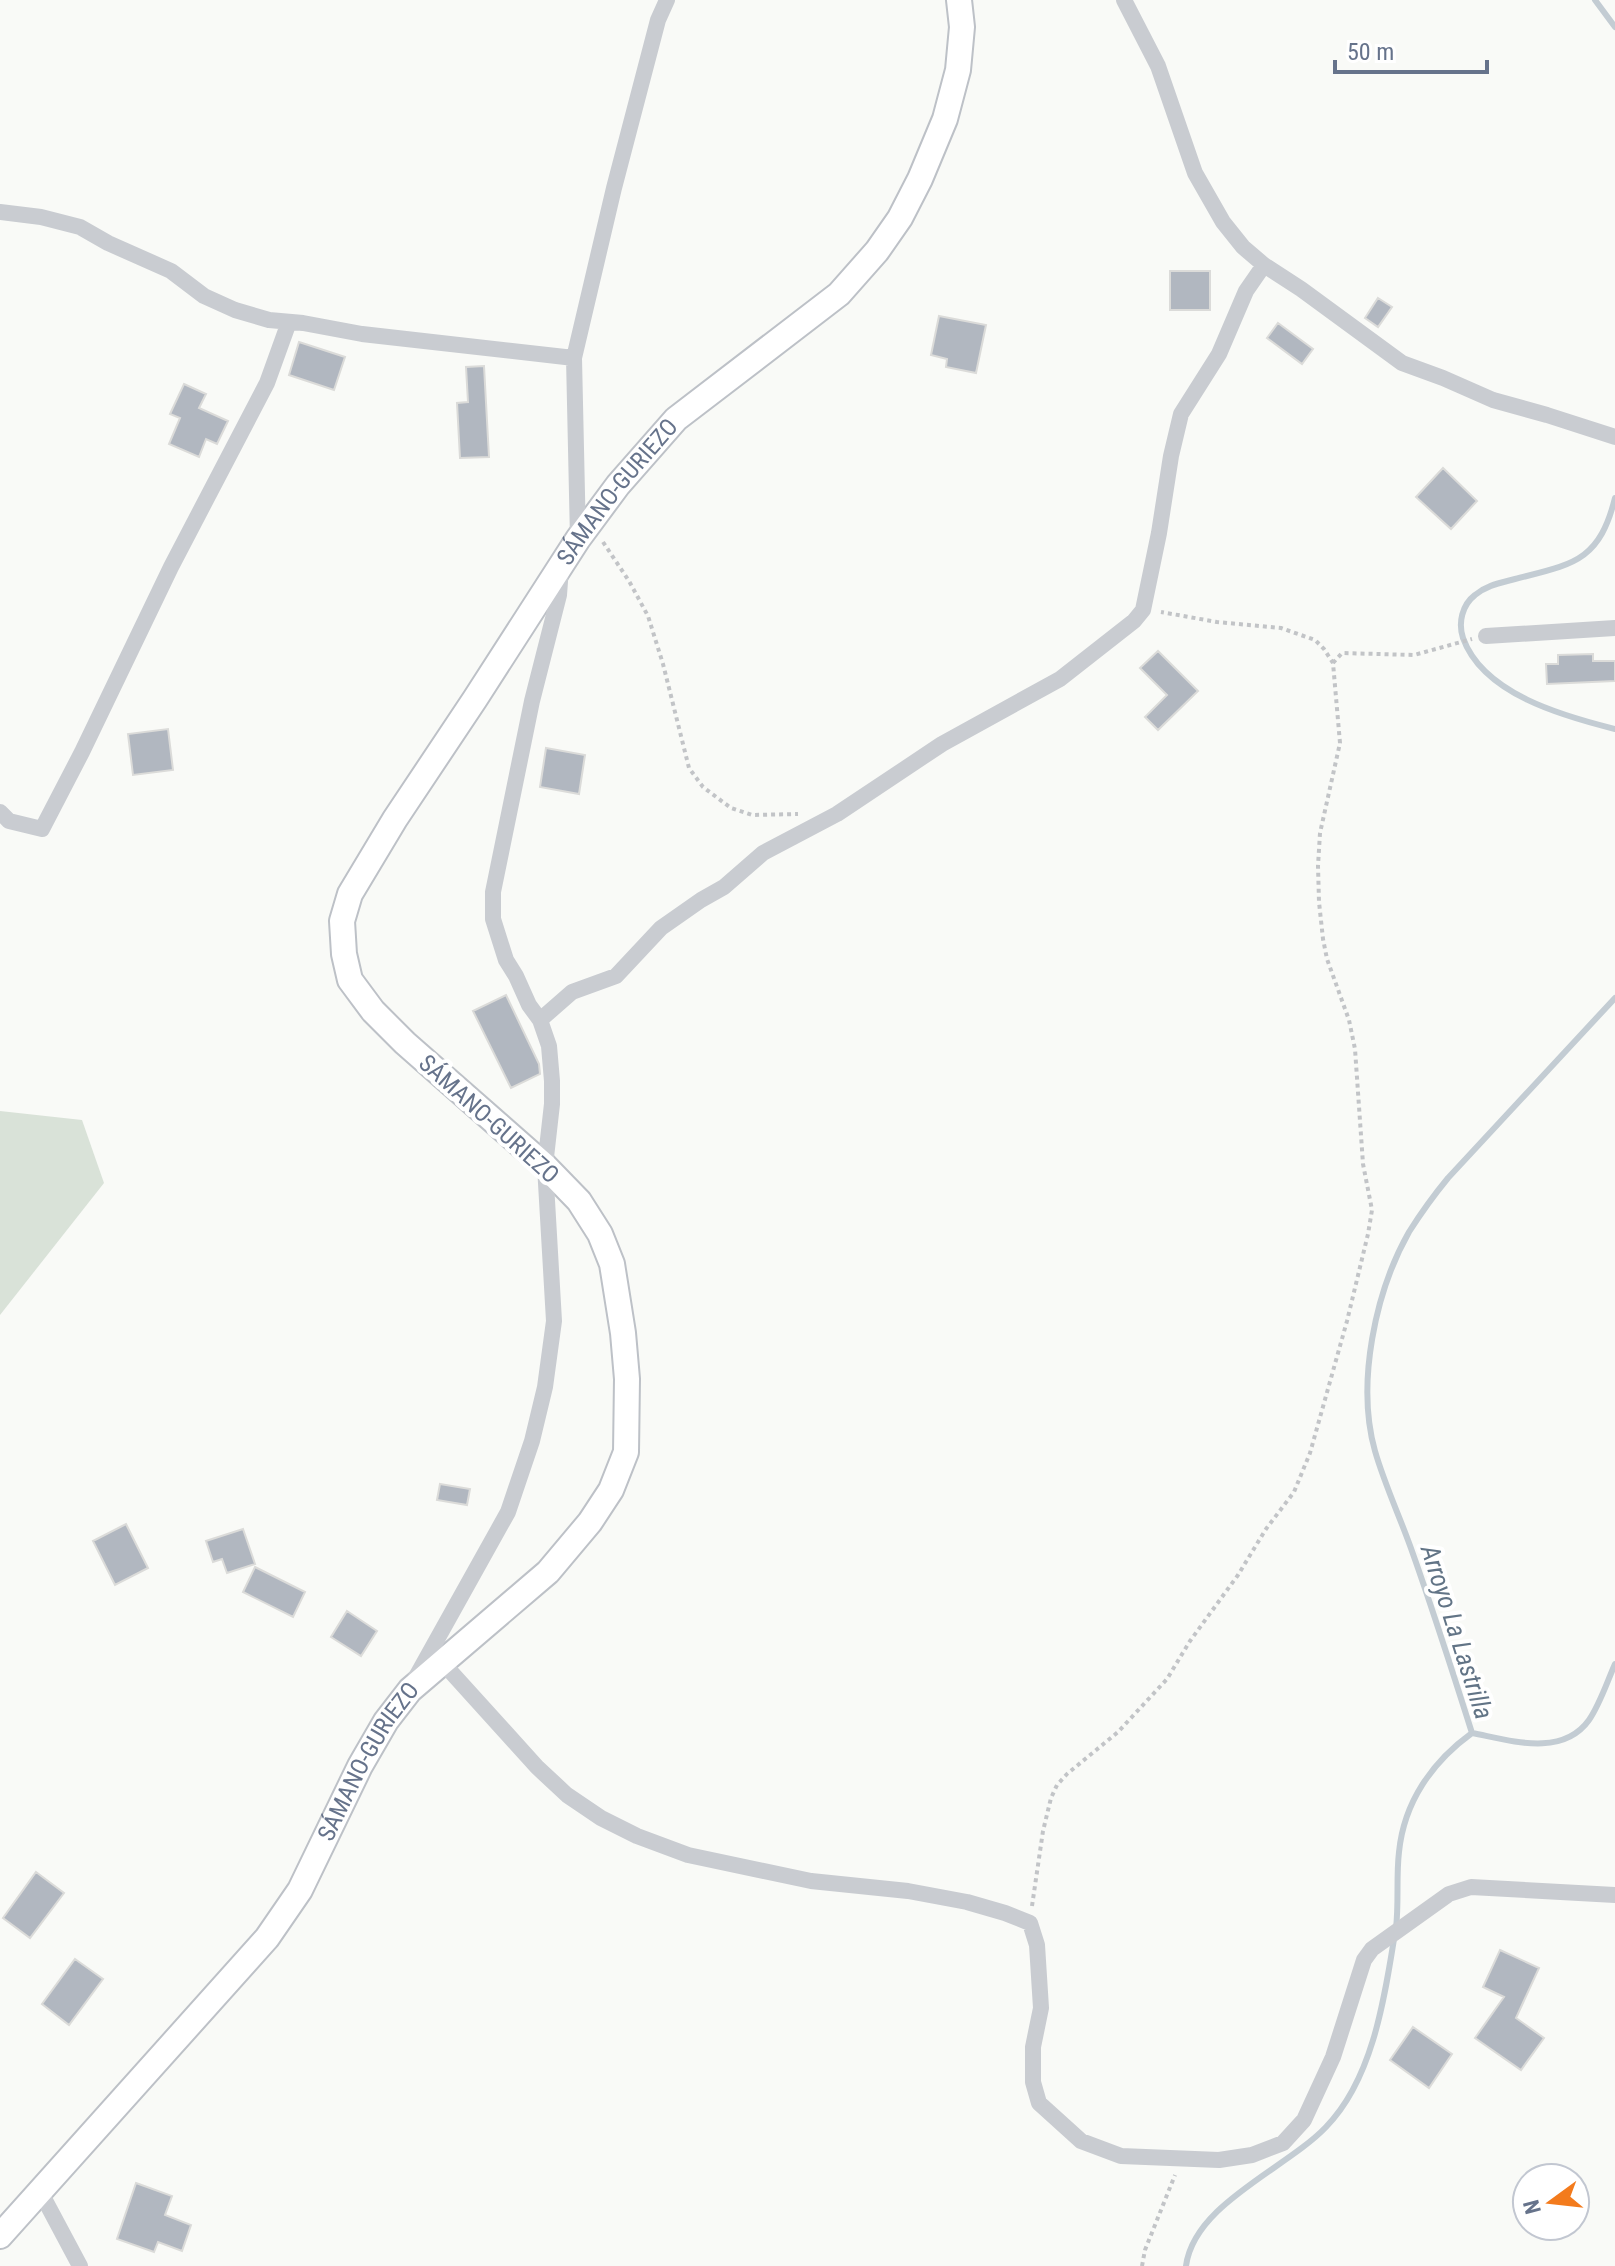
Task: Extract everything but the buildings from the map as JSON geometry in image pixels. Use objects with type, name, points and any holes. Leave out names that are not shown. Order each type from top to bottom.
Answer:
[{"type":"street","points":[[583,532],[574,358],[614,188],[658,20],[667,0]]},
{"type":"street","name":"SÁMANO-GURIEZO","points":[[3,2228],[40,2191],[267,1938],[300,1890],[360,1766],[386,1721],[405,1697],[548,1572],[590,1522],[611,1490],[626,1452],[627,1379],[612,1264],[600,1234],[579,1201],[545,1166],[373,1011],[350,980],[344,954],[342,921],[350,894],[368,863],[583,532],[627,473],[676,419],[839,294],[877,251],[900,218],[945,119],[958,70],[962,27],[959,0]]},
{"type":"street","points":[[1124,0],[1158,66],[1195,173],[1223,222],[1243,247],[1402,363],[1493,400],[1610,435]]},
{"type":"street","points":[[0,212],[41,217],[80,227],[171,271],[204,296],[269,320],[574,358]]},
{"type":"street","points":[[540,1020],[572,992],[616,976],[661,928],[724,887],[763,853],[837,814],[942,744],[1060,679],[1134,621],[1143,610],[1181,414],[1219,354],[1246,291],[1264,265]]},
{"type":"street","points":[[0,812],[9,821],[42,829],[171,567],[267,383],[289,322]]},
{"type":"street","points":[[405,1697],[508,1512],[545,1387],[554,1321],[545,1166],[552,1104],[549,1046],[540,1020],[506,960],[493,919],[493,892],[532,701],[559,595],[562,564]]},
{"type":"street","points":[[1482,637],[1615,628]]},
{"type":"street","points":[[442,1662],[537,1767],[567,1795],[601,1818],[637,1836],[688,1855],[811,1881],[908,1891],[967,1902],[1030,1923],[1037,1945],[1041,2008],[1033,2047],[1033,2082],[1039,2103],[1081,2141],[1121,2156],[1219,2160],[1252,2155],[1283,2143],[1304,2120],[1333,2057],[1364,1960],[1372,1949],[1449,1894],[1471,1887],[1615,1895]]},
{"type":"street","points":[[40,2191],[80,2266]]},
{"type":"path","points":[[583,532],[616,560],[648,616],[689,768],[703,787],[731,808],[752,815],[801,814]]},
{"type":"path","points":[[1030,1923],[1043,1831],[1057,1785],[1133,1717],[1167,1679],[1294,1492],[1310,1453],[1359,1272],[1372,1210],[1363,1164],[1355,1049],[1349,1020],[1325,949],[1319,902],[1320,833],[1340,743],[1333,663],[1315,640],[1281,628],[1143,610]]},
{"type":"path","points":[[1333,663],[1342,653],[1414,655],[1482,637]]},
{"type":"path","points":[[1142,2266],[1145,2250],[1181,2159]]},
{"type":"shaded area","points":[[0,1111],[82,1120],[104,1183],[0,1315]]},
{"type":"waterway","name":"Arroyo La Lastrilla","points":[[1595,0],[1615,27]]},
{"type":"waterway","name":"Arroyo La Lastrilla","points":[[1615,498],[1601,536],[1592,548],[1568,564],[1484,589],[1467,604],[1461,626],[1463,638],[1473,657],[1506,688],[1549,709],[1615,729]]},
{"type":"waterway","name":"Arroyo La Lastrilla","points":[[1472,1733],[1421,1576],[1375,1451],[1368,1397],[1372,1339],[1378,1310],[1397,1256],[1428,1204],[1448,1178],[1615,998]]},
{"type":"waterway","points":[[1472,1733],[1518,1742],[1550,1743],[1565,1739],[1578,1732],[1589,1720],[1615,1664]]},
{"type":"waterway","name":"Arroyo La Lastrilla","points":[[1396,1928],[1399,1852],[1407,1816],[1433,1770],[1472,1733]]},
{"type":"waterway","name":"Arroyo La Lastrilla","points":[[1186,2266],[1193,2244],[1223,2206],[1309,2142],[1342,2108],[1355,2087],[1374,2039],[1394,1939]]}]
